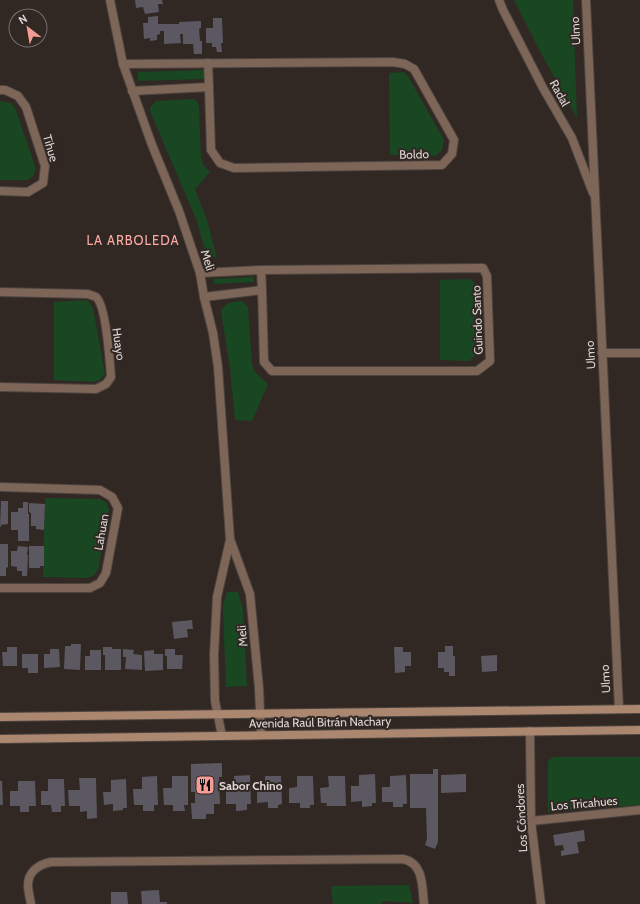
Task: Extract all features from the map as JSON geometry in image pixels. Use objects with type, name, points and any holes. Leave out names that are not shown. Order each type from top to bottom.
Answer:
[{"type":"main road","name":"Avenida Raúl Bitrán Nachary","points":[[0,717],[640,709]]},
{"type":"main road","name":"Avenida Raúl Bitrán Nachary","points":[[0,739],[222,736],[261,734],[640,730]]},
{"type":"street","name":"Meli","points":[[110,0],[123,64],[132,91],[179,211],[200,273],[204,297],[213,332],[218,367],[230,539],[250,594],[261,734]]},
{"type":"street","name":"Radal","points":[[499,0],[536,74],[572,138],[595,199]]},
{"type":"street","name":"Ulmo","points":[[586,0],[619,709]]},
{"type":"street","name":"Boldo","points":[[123,64],[208,63],[393,62],[405,64],[414,69],[454,140],[452,154],[442,165],[234,168],[220,163],[211,150],[208,63]]},
{"type":"street","points":[[132,91],[209,88]]},
{"type":"street","name":"Tihue","points":[[0,90],[5,90],[18,96],[26,107],[45,166],[43,183],[28,192],[0,191]]},
{"type":"street","name":"Guindo Santo","points":[[200,273],[260,270],[483,268],[487,276],[490,361],[477,371],[272,371],[264,362],[260,270]]},
{"type":"street","points":[[204,297],[262,290]]},
{"type":"street","name":"Huayo","points":[[0,292],[88,294],[97,298],[101,305],[108,339],[111,377],[106,384],[96,389],[0,387]]},
{"type":"street","points":[[602,353],[640,353]]},
{"type":"street","name":"Lahuan","points":[[0,487],[100,490],[112,497],[118,508],[106,573],[100,583],[90,588],[0,588]]},
{"type":"street","name":"Meli","points":[[222,736],[217,715],[214,685],[217,597],[230,539]]},
{"type":"street","name":"Los Cóndores","points":[[530,731],[531,821],[541,904]]},
{"type":"street","name":"Los Tricahues","points":[[531,821],[640,810]]},
{"type":"street","points":[[32,904],[28,884],[30,877],[38,866],[51,862],[403,859],[413,863],[420,871],[424,904]]},
{"type":"green space","points":[[514,0],[573,0],[577,118],[542,55]]},
{"type":"green space","points":[[204,70],[205,79],[138,81],[138,72]]},
{"type":"green space","points":[[404,72],[408,76],[444,140],[442,150],[436,156],[390,155],[389,73]]},
{"type":"green space","points":[[193,99],[197,101],[199,107],[201,157],[203,165],[210,172],[195,189],[207,220],[217,258],[208,254],[203,244],[197,221],[150,111],[150,108],[156,101]]},
{"type":"green space","points":[[0,101],[11,103],[15,108],[36,169],[33,176],[28,180],[0,180]]},
{"type":"green space","points":[[254,277],[254,282],[214,284],[214,279]]},
{"type":"green space","points":[[469,279],[474,282],[475,287],[478,353],[469,361],[440,360],[440,280]]},
{"type":"green space","points":[[86,300],[93,308],[105,374],[101,379],[95,382],[54,380],[54,302]]},
{"type":"green space","points":[[242,301],[248,307],[252,365],[255,372],[268,384],[252,421],[235,420],[230,368],[221,311],[227,304]]},
{"type":"green space","points":[[45,498],[100,499],[107,503],[109,510],[98,570],[93,576],[87,578],[43,577]]},
{"type":"green space","points":[[227,592],[238,592],[243,609],[247,686],[226,687],[223,605]]},
{"type":"green space","points":[[553,757],[640,757],[640,805],[548,812],[548,761]]},
{"type":"green space","points":[[409,885],[413,903],[384,901],[381,904],[333,904],[331,886]]},
{"type":"building","points":[[135,0],[162,0],[163,4],[158,4],[159,12],[145,14],[143,7],[136,8]]},
{"type":"building","points":[[158,16],[158,24],[179,24],[179,22],[201,21],[201,28],[199,29],[200,41],[202,41],[202,54],[194,54],[193,44],[183,44],[183,34],[180,34],[181,43],[164,44],[164,31],[160,31],[160,34],[157,35],[157,40],[150,41],[150,38],[144,39],[143,23],[148,23],[148,17]]},
{"type":"building","points":[[213,18],[222,18],[222,52],[217,52],[216,47],[212,47],[212,43],[206,43],[206,28],[213,28]]},
{"type":"building","points":[[1,501],[8,501],[8,524],[1,525],[0,527]]},
{"type":"building","points":[[23,502],[28,502],[29,541],[18,541],[18,530],[11,530],[11,512],[18,512],[18,508],[23,508]]},
{"type":"building","points":[[29,503],[45,504],[44,530],[36,529],[36,526],[31,526]]},
{"type":"building","points":[[0,544],[8,544],[8,567],[6,568],[6,576],[0,576]]},
{"type":"building","points":[[18,546],[28,547],[27,576],[22,576],[22,571],[17,571],[17,567],[11,566],[11,551],[17,551]]},
{"type":"building","points":[[29,546],[44,546],[44,566],[40,566],[40,568],[29,568]]},
{"type":"building","points":[[192,620],[193,629],[187,629],[188,637],[174,639],[172,622]]},
{"type":"building","points":[[71,644],[81,644],[80,670],[64,669],[65,646],[71,646]]},
{"type":"building","points":[[445,646],[453,646],[453,656],[455,656],[455,676],[449,676],[449,672],[444,672],[444,668],[438,668],[438,652],[445,652]]},
{"type":"building","points":[[7,647],[17,647],[17,666],[3,666],[2,652],[7,652]]},
{"type":"building","points":[[103,647],[121,649],[121,670],[105,670],[105,655],[103,655]]},
{"type":"building","points":[[394,647],[403,647],[403,652],[411,652],[411,666],[405,666],[405,672],[395,673]]},
{"type":"building","points":[[50,649],[59,649],[60,667],[44,668],[44,654],[50,654]]},
{"type":"building","points":[[123,649],[134,650],[133,654],[142,655],[142,670],[125,669],[126,657],[123,657]]},
{"type":"building","points":[[165,649],[175,649],[175,655],[183,655],[182,669],[167,669],[167,656],[165,656]]},
{"type":"building","points":[[90,650],[101,650],[101,670],[85,670],[85,656],[90,656]]},
{"type":"building","points":[[154,650],[154,654],[163,654],[163,670],[145,671],[144,651]]},
{"type":"building","points":[[22,654],[38,654],[38,673],[28,673],[28,668],[22,668]]},
{"type":"building","points":[[497,655],[497,671],[482,672],[481,656]]},
{"type":"building","name":"Sabor Chino","points":[[222,763],[222,777],[219,777],[220,804],[214,804],[214,814],[206,814],[206,819],[192,819],[191,803],[195,803],[195,792],[191,792],[191,764]]},
{"type":"building","points":[[433,769],[438,769],[438,842],[435,849],[425,845],[427,839],[426,808],[410,808],[410,774],[433,774]]},
{"type":"building","points":[[375,774],[376,803],[372,803],[372,806],[362,807],[362,801],[351,802],[351,786],[359,786],[359,775]]},
{"type":"building","points":[[466,774],[466,792],[441,793],[441,775]]},
{"type":"building","points":[[250,775],[251,804],[247,804],[247,810],[236,811],[236,804],[226,804],[226,788],[235,788],[234,776]]},
{"type":"building","points":[[406,775],[407,804],[403,804],[403,807],[393,807],[393,802],[382,802],[382,787],[390,787],[390,776]]},
{"type":"building","points":[[157,776],[158,805],[154,805],[154,811],[143,811],[143,805],[134,805],[133,789],[142,789],[142,777]]},
{"type":"building","points":[[172,776],[188,776],[188,805],[184,805],[185,811],[173,811],[173,805],[164,805],[163,788],[172,788]]},
{"type":"building","points":[[265,776],[281,776],[282,804],[278,805],[278,808],[268,808],[268,802],[257,803],[257,788],[265,787]]},
{"type":"building","points":[[297,776],[313,776],[314,805],[310,805],[310,808],[300,808],[300,803],[289,803],[289,788],[297,787]]},
{"type":"building","points":[[328,776],[345,776],[346,806],[326,806],[327,803],[321,803],[320,788],[329,787]]},
{"type":"building","points":[[79,778],[96,778],[97,818],[87,819],[87,811],[80,812],[80,806],[69,806],[68,790],[80,790]]},
{"type":"building","points":[[48,779],[64,779],[65,806],[61,806],[61,812],[52,812],[51,805],[41,805],[41,791],[48,791]]},
{"type":"building","points":[[126,779],[127,808],[113,811],[113,804],[104,805],[103,792],[111,792],[111,780]]},
{"type":"building","points":[[0,781],[2,781],[3,805],[0,805]]},
{"type":"building","points":[[18,781],[35,781],[36,806],[29,806],[29,812],[20,812],[20,806],[10,806],[10,791],[18,791]]},
{"type":"building","points":[[584,830],[585,841],[577,842],[579,853],[561,856],[561,851],[564,850],[563,845],[555,846],[553,835]]},
{"type":"building","points":[[159,890],[160,902],[167,902],[167,904],[142,904],[141,891]]},
{"type":"building","points":[[111,892],[127,892],[128,904],[111,904]]},
{"type":"place","name":"Sabor Chino","points":[[205,785]]},
{"type":"district","name":"LA ARBOLEDA","points":[[133,240]]}]
